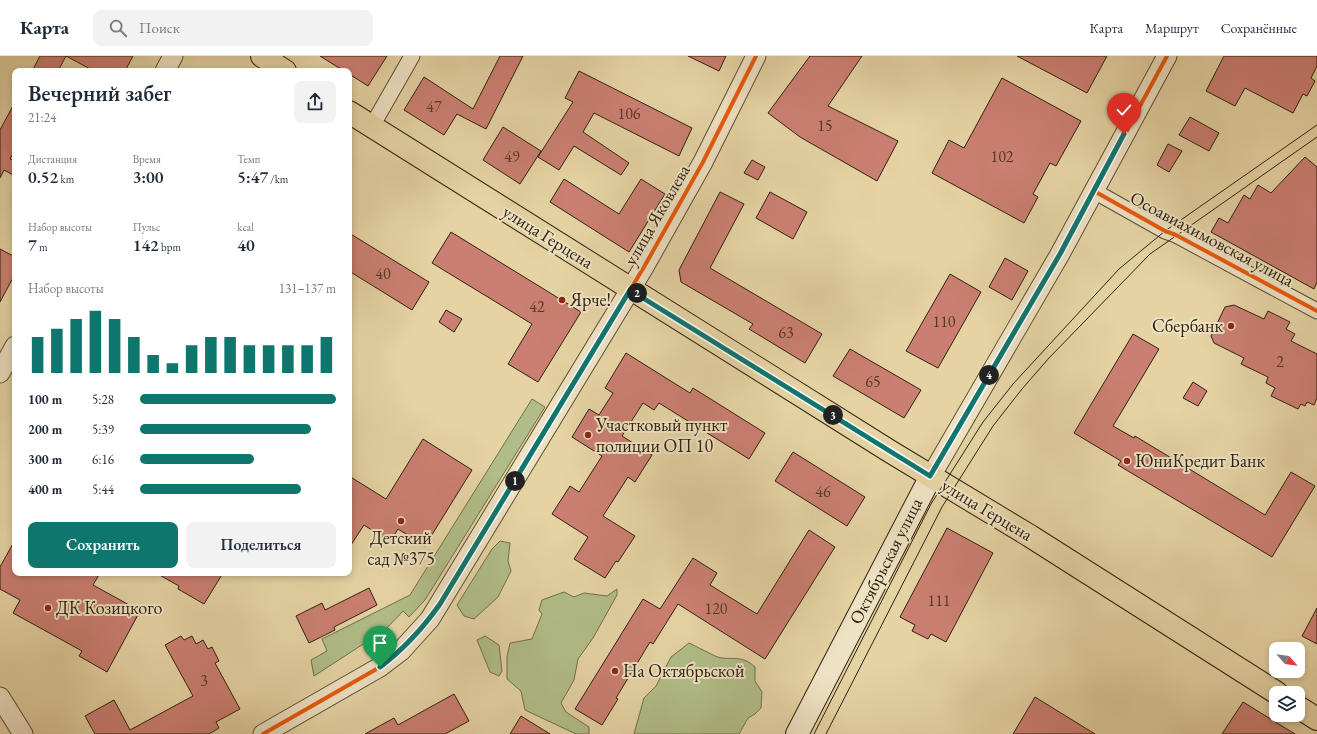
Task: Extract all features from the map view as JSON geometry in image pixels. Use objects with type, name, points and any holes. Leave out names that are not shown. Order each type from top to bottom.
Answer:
[{"type":"main road","points":[[262,56],[280,68]]},
{"type":"main road","name":"улица Герцена","points":[[352,114],[630,290],[930,476],[1030,536],[1269,688]]},
{"type":"main road","name":"Октябрьская улица","points":[[797,734],[930,476]]},
{"type":"main road","points":[[1305,711],[1317,719]]},
{"type":"street","points":[[167,68],[174,56]]},
{"type":"street","points":[[372,126],[412,56]]},
{"type":"street","name":"улица Яковлева","points":[[263,734],[380,667],[401,651],[430,619],[630,290],[703,162],[756,56]]},
{"type":"street","name":"Октябрьская улица","points":[[930,476],[1056,261],[1167,56]]},
{"type":"street","name":"Осоавиахимовская улица","points":[[1094,191],[1165,231],[1176,235],[1317,311]]},
{"type":"street","points":[[0,373],[12,351]]},
{"type":"street","points":[[0,697],[23,734]]},
{"type":"green space","points":[[532,399],[545,407],[425,600],[409,617],[403,611],[385,630],[314,676],[311,660],[327,651],[322,639],[410,595]]},
{"type":"green space","points":[[500,541],[510,543],[508,561],[511,571],[498,597],[474,619],[464,616],[457,605],[492,549]]},
{"type":"green space","points":[[617,589],[617,595],[593,638],[578,659],[574,680],[561,703],[566,712],[589,727],[589,734],[576,734],[525,710],[521,691],[507,679],[507,657],[510,643],[532,639],[542,614],[539,610],[542,600],[564,592],[574,597],[584,593],[607,596]]},
{"type":"green space","points":[[485,636],[499,645],[502,671],[499,676],[490,672],[477,640]]},
{"type":"green space","points":[[689,643],[720,658],[745,660],[755,667],[755,681],[762,692],[761,708],[748,718],[739,734],[634,734],[644,698],[656,686],[671,657]]},
{"type":"building","points":[[40,56],[66,56],[60,68],[34,68]]},
{"type":"building","points":[[66,56],[133,56],[127,68],[88,68]]},
{"type":"building","points":[[320,56],[387,56],[368,86],[352,76],[352,68],[339,68]]},
{"type":"building","points":[[500,56],[523,56],[486,129],[457,114],[444,135],[404,110],[424,77],[473,109]]},
{"type":"building","points":[[688,56],[726,56],[719,71]]},
{"type":"building","points":[[810,56],[862,56],[828,106],[898,141],[877,181],[800,137],[768,113]]},
{"type":"building","points":[[1017,56],[1107,56],[1087,93]]},
{"type":"building","points":[[1224,56],[1317,56],[1317,66],[1311,78],[1315,81],[1307,96],[1303,94],[1293,113],[1245,88],[1235,106],[1206,91]]},
{"type":"building","points":[[579,71],[692,128],[679,156],[594,113],[583,132],[629,163],[621,175],[574,146],[559,170],[538,157],[573,102],[565,98]]},
{"type":"building","points":[[1002,78],[1081,121],[1056,166],[1050,163],[1033,194],[1038,197],[1024,223],[932,173],[949,140],[964,148]]},
{"type":"building","points":[[12,108],[12,155],[10,159],[12,160],[12,174],[4,170],[0,178],[0,130]]},
{"type":"building","points":[[1190,117],[1219,133],[1209,151],[1179,135]]},
{"type":"building","points":[[503,127],[541,151],[520,184],[483,160]]},
{"type":"building","points":[[1168,144],[1182,151],[1169,172],[1157,165]]},
{"type":"building","points":[[1305,157],[1317,167],[1317,282],[1314,289],[1211,232],[1219,218],[1228,223],[1244,195],[1250,199],[1258,185],[1271,193]]},
{"type":"building","points":[[752,160],[765,167],[758,180],[744,173]]},
{"type":"building","points":[[564,179],[619,214],[641,179],[665,194],[629,252],[550,202]]},
{"type":"building","points":[[720,192],[744,204],[710,268],[822,334],[805,363],[749,329],[753,324],[681,282],[679,270]]},
{"type":"building","points":[[770,192],[807,212],[793,239],[756,218]]},
{"type":"building","points":[[451,232],[581,312],[538,382],[508,364],[532,324],[432,263]]},
{"type":"building","points":[[352,235],[429,282],[412,310],[352,273]]},
{"type":"building","points":[[0,249],[12,255],[12,280],[0,302]]},
{"type":"building","points":[[1005,258],[1028,271],[1012,300],[989,287]]},
{"type":"building","points":[[950,274],[981,292],[938,368],[906,351]]},
{"type":"building","points":[[1234,305],[1264,319],[1268,311],[1290,322],[1286,329],[1295,334],[1291,341],[1317,354],[1317,398],[1314,405],[1307,402],[1305,406],[1301,404],[1298,409],[1271,396],[1275,388],[1266,383],[1268,377],[1241,364],[1244,358],[1214,343],[1211,336],[1225,307]]},
{"type":"building","points":[[446,310],[462,319],[454,332],[439,322]]},
{"type":"building","points":[[1133,334],[1159,349],[1113,426],[1134,438],[1135,436],[1265,515],[1291,472],[1315,486],[1272,557],[1118,465],[1121,461],[1074,433]]},
{"type":"building","points":[[850,349],[921,390],[904,418],[833,376]]},
{"type":"building","points":[[626,353],[690,393],[693,388],[765,433],[749,459],[659,403],[654,410],[643,403],[622,436],[652,455],[635,482],[628,477],[603,516],[635,536],[618,562],[616,561],[605,578],[574,559],[588,537],[552,514],[570,486],[579,492],[602,456],[572,437],[589,409],[599,415],[613,393],[605,388]]},
{"type":"building","points":[[1193,382],[1207,391],[1198,406],[1183,398]]},
{"type":"building","points":[[423,439],[472,470],[425,546],[398,529],[390,542],[364,525],[352,543],[352,478],[386,499]]},
{"type":"building","points":[[793,452],[865,497],[847,526],[775,481]]},
{"type":"building","points":[[947,528],[993,553],[946,642],[931,634],[928,639],[912,631],[915,625],[900,617]]},
{"type":"building","points":[[809,530],[835,547],[765,659],[678,604],[653,644],[650,642],[616,698],[618,699],[602,725],[575,709],[643,599],[660,609],[693,558],[717,573],[710,585],[757,614]]},
{"type":"building","points":[[12,545],[12,576],[98,576],[93,585],[140,611],[107,672],[79,656],[82,651],[13,613],[20,600],[0,589],[0,567]]},
{"type":"building","points":[[161,576],[221,576],[204,604],[178,589],[179,586]]},
{"type":"building","points":[[369,588],[377,605],[334,627],[335,630],[309,643],[296,616],[322,603],[325,610]]},
{"type":"building","points":[[1317,608],[1317,644],[1302,636]]},
{"type":"building","points":[[181,636],[184,640],[192,636],[196,644],[203,640],[208,649],[212,647],[219,661],[215,663],[240,709],[216,722],[219,728],[209,734],[95,734],[85,716],[114,700],[130,730],[193,696],[165,645]]},
{"type":"building","points":[[454,694],[469,721],[445,734],[365,734],[394,718],[398,725]]},
{"type":"building","points":[[1035,697],[1095,734],[1013,734]]},
{"type":"building","points":[[1243,702],[1269,718],[1269,722],[1276,722],[1295,734],[1222,734]]},
{"type":"building","points":[[521,716],[550,734],[510,734]]},
{"type":"tram line","points":[[814,734],[931,504],[983,422],[1013,384],[1119,269],[1165,231],[1317,125]]},
{"type":"tram line","points":[[826,734],[942,507],[993,426],[1022,389],[1049,358],[1150,254],[1317,137]]},
{"type":"cycle path","points":[[263,734],[380,667],[401,651],[430,619],[644,267],[703,162],[756,56]]},
{"type":"cycle path","points":[[931,476],[1060,254],[1167,56]]},
{"type":"cycle path","points":[[1094,191],[1165,231],[1176,235],[1317,311]]},
{"type":"place","name":"Ярче!","points":[[562,300]]},
{"type":"place","name":"Сбербанк","points":[[1231,326]]},
{"type":"place","name":"Участковый пункт полиции ОП 10","points":[[588,435]]},
{"type":"place","name":"ЮниКредит Банк","points":[[1127,461]]},
{"type":"place","name":"Детский сад №375","points":[[401,521]]},
{"type":"place","name":"ДК Козицкого","points":[[48,608]]},
{"type":"place","name":"На Октябрьской","points":[[615,671]]},
{"type":"route","points":[[380,667],[401,651],[430,619],[440,604],[630,290],[710,338],[930,476],[1060,254],[1124,134]]}]
